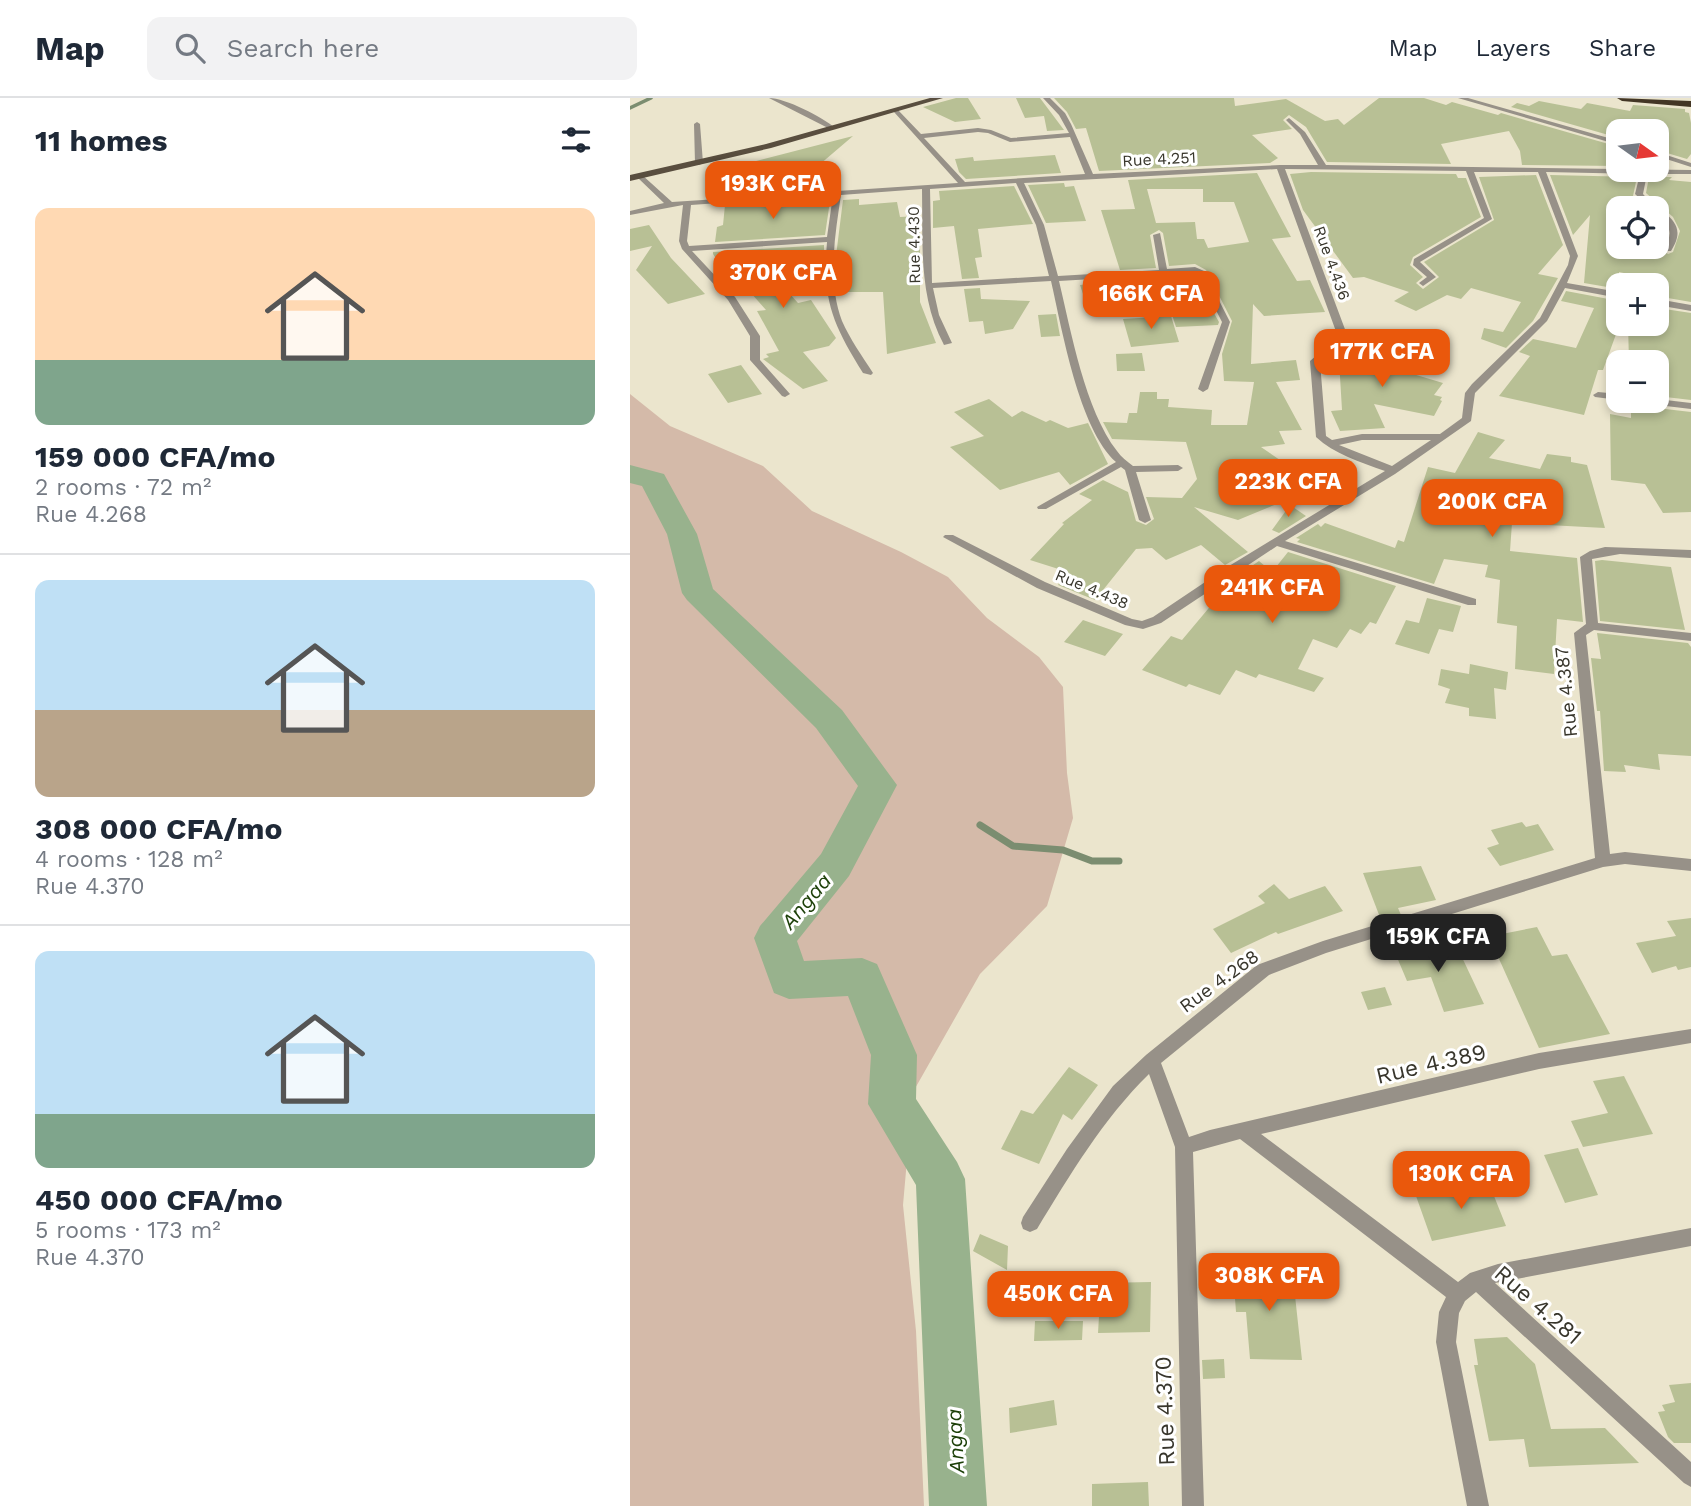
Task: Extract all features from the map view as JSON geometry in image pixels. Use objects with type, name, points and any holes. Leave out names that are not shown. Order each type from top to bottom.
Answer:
[{"type":"highway","points":[[1622,98],[1691,104]]},
{"type":"main road","points":[[630,178],[699,163],[939,98]]},
{"type":"street","points":[[772,98],[790,109],[818,118],[832,128]]},
{"type":"street","points":[[1046,98],[1058,107],[1067,120],[1090,176]]},
{"type":"street","points":[[1461,98],[1606,139]]},
{"type":"street","points":[[896,111],[963,184]]},
{"type":"street","points":[[1289,120],[1303,133],[1323,167]]},
{"type":"street","points":[[697,124],[699,163]]},
{"type":"street","points":[[920,136],[978,130],[989,131],[1010,140],[1071,135]]},
{"type":"street","points":[[1670,158],[1691,165]]},
{"type":"street","name":"Rue 4.251","points":[[630,213],[670,204],[1090,176],[1280,167],[1606,171]]},
{"type":"street","name":"Rue 4.436","points":[[1280,167],[1347,348],[1343,352]]},
{"type":"street","points":[[1423,283],[1432,277],[1417,261],[1488,219],[1469,170]]},
{"type":"street","name":"Rue 4.438","points":[[950,537],[1041,585],[1129,622],[1143,625],[1157,620],[1234,566],[1278,543],[1467,418],[1470,393],[1544,319],[1564,285],[1574,256],[1541,170]]},
{"type":"street","name":"Rue 4.251","points":[[1670,172],[1691,172]]},
{"type":"street","points":[[640,176],[670,204]]},
{"type":"street","points":[[1019,181],[1040,224],[1087,404],[1119,464],[1130,470],[1178,468]]},
{"type":"street","name":"Rue 4.430","points":[[926,187],[928,286],[935,315],[947,343]]},
{"type":"street","points":[[837,193],[831,239],[834,310],[844,334],[867,373]]},
{"type":"street","points":[[687,204],[683,241],[686,249],[732,299],[754,336],[755,360],[785,394]]},
{"type":"street","points":[[1669,222],[1675,230],[1674,243],[1669,248]]},
{"type":"street","points":[[1157,235],[1163,270]]},
{"type":"street","points":[[686,249],[831,239]]},
{"type":"street","points":[[928,286],[1054,280],[1163,270],[1201,273],[1226,322],[1203,389]]},
{"type":"street","points":[[1564,285],[1606,293]]},
{"type":"street","points":[[1669,304],[1691,308]]},
{"type":"street","points":[[1358,368],[1343,352],[1320,357],[1315,361],[1319,430],[1328,444],[1392,470]]},
{"type":"street","points":[[1598,395],[1606,396]]},
{"type":"street","points":[[1669,403],[1691,406]]},
{"type":"street","points":[[1328,444],[1362,437],[1442,437]]},
{"type":"street","points":[[1042,508],[1119,464]]},
{"type":"street","points":[[1130,470],[1145,520]]},
{"type":"street","points":[[1278,543],[1472,602]]},
{"type":"street","points":[[1592,626],[1586,557],[1589,553],[1604,550],[1691,554]]},
{"type":"street","name":"Rue 4.387","points":[[1603,861],[1579,650],[1580,633],[1592,626],[1691,637]]},
{"type":"street","name":"Rue 4.268","points":[[1030,1223],[1073,1155],[1119,1092],[1152,1060],[1263,970],[1323,947],[1603,861],[1625,858],[1691,865]]},
{"type":"street","name":"Rue 4.389","points":[[1184,1147],[1210,1138],[1539,1061],[1691,1036]]},
{"type":"street","points":[[1152,1060],[1184,1147]]},
{"type":"street","points":[[1243,1131],[1458,1294],[1449,1312],[1446,1342],[1478,1506]]},
{"type":"street","name":"Rue 4.370","points":[[1184,1147],[1193,1506]]},
{"type":"street","points":[[1477,1280],[1498,1273],[1691,1237]]},
{"type":"street","name":"Rue 4.281","points":[[1458,1294],[1477,1280],[1691,1476]]},
{"type":"shaded area","points":[[630,394],[670,426],[763,466],[812,511],[948,577],[987,618],[1039,657],[1063,687],[1067,773],[1073,818],[1047,906],[980,974],[913,1092],[903,1205],[916,1331],[924,1506],[630,1506]]},
{"type":"building","points":[[956,98],[968,98],[981,119],[955,122],[923,107]]},
{"type":"building","points":[[1016,98],[1040,98],[1064,130],[1047,131],[1044,116],[1025,118]]},
{"type":"building","points":[[1054,98],[1234,98],[1235,106],[1286,99],[1325,121],[1338,119],[1344,125],[1379,98],[1424,98],[1446,105],[1452,102],[1498,115],[1501,113],[1606,143],[1606,166],[1522,165],[1520,151],[1509,131],[1441,144],[1451,164],[1327,162],[1306,127],[1289,115],[1283,120],[1292,129],[1252,135],[1278,158],[1270,163],[1099,171],[1086,128],[1076,129],[1067,112]]},
{"type":"building","points":[[1539,101],[1581,109],[1587,103],[1630,111],[1633,105],[1685,109],[1685,112],[1689,113],[1691,123],[1691,154],[1687,159],[1670,154],[1670,119],[1606,119],[1606,134],[1511,107],[1517,103],[1529,106]]},
{"type":"building","points":[[853,136],[812,171],[715,182],[713,172]]},
{"type":"building","points":[[1055,155],[1061,173],[966,179],[959,172],[955,159],[973,157],[974,161]]},
{"type":"building","points":[[1257,173],[1291,237],[1272,239],[1297,281],[1310,280],[1325,312],[1264,316],[1253,304],[1251,364],[1296,360],[1300,380],[1276,382],[1302,430],[1279,431],[1285,444],[1261,447],[1299,473],[1266,489],[1284,501],[1238,520],[1194,507],[1248,552],[1225,565],[1201,545],[1166,560],[1152,548],[1136,549],[1095,600],[1058,585],[1068,572],[1030,560],[1064,524],[1062,523],[1092,500],[1079,494],[1103,480],[1128,492],[1136,521],[1146,525],[1154,519],[1146,497],[1182,498],[1197,479],[1186,442],[1112,439],[1103,422],[1127,423],[1129,413],[1137,413],[1140,392],[1157,392],[1157,399],[1169,399],[1168,407],[1212,410],[1211,425],[1247,425],[1254,382],[1224,381],[1222,354],[1232,321],[1206,270],[1195,264],[1169,266],[1163,233],[1159,230],[1150,235],[1156,268],[1120,270],[1101,210],[1135,209],[1128,180]],"holes":[[[1147,189],[1203,189],[1203,202],[1234,202],[1249,242],[1208,248],[1204,239],[1197,239],[1195,222],[1156,223]]]},
{"type":"building","points":[[1290,174],[1456,174],[1458,178],[1466,178],[1481,217],[1413,257],[1410,265],[1423,277],[1416,283],[1423,289],[1439,277],[1424,262],[1494,220],[1479,177],[1536,175],[1563,245],[1538,274],[1558,278],[1533,321],[1506,348],[1481,339],[1484,328],[1503,332],[1521,302],[1471,288],[1461,299],[1447,295],[1416,311],[1394,301],[1409,292],[1364,277],[1353,278],[1303,210]]},
{"type":"building","points":[[1550,175],[1606,176],[1606,182],[1636,182],[1633,196],[1606,196],[1606,259],[1669,259],[1680,231],[1669,213],[1669,196],[1649,196],[1646,193],[1648,182],[1691,182],[1691,302],[1669,298],[1669,273],[1606,273],[1606,287],[1584,283],[1590,215],[1573,235]]},
{"type":"building","points":[[749,182],[750,194],[726,196],[728,185]]},
{"type":"building","points":[[1064,183],[1065,187],[1074,186],[1086,221],[1046,223],[1028,185]]},
{"type":"building","points":[[1014,186],[1033,224],[978,229],[982,257],[975,258],[979,278],[962,279],[954,226],[933,228],[933,201],[940,200],[939,191]]},
{"type":"building","points":[[859,199],[859,205],[897,202],[900,217],[917,216],[920,229],[920,302],[936,343],[887,354],[883,292],[839,292],[844,270],[840,270],[841,256],[836,256],[843,200]]},
{"type":"building","points":[[830,201],[825,235],[715,242],[717,227],[723,225],[725,205]]},
{"type":"building","points":[[649,225],[671,258],[705,294],[668,304],[636,270],[652,246],[630,251],[630,229]]},
{"type":"building","points":[[824,245],[824,257],[763,264],[798,303],[811,300],[836,338],[829,346],[803,352],[828,381],[803,389],[763,359],[769,357],[766,354],[779,351],[757,311],[766,310],[735,275],[728,277],[713,252]]},
{"type":"building","points":[[1193,276],[1219,322],[1218,325],[1176,327],[1160,278]]},
{"type":"building","points":[[1109,282],[1119,313],[1090,315],[1080,285]]},
{"type":"building","points":[[980,288],[981,299],[1030,301],[1013,329],[985,334],[983,321],[969,322],[964,289]]},
{"type":"building","points":[[1566,291],[1606,299],[1606,336],[1615,336],[1610,350],[1606,350],[1603,370],[1598,370],[1584,415],[1499,396],[1530,356],[1519,352],[1533,339],[1576,348],[1594,308],[1561,301]]},
{"type":"building","points":[[1669,310],[1691,313],[1691,400],[1669,397],[1669,350],[1629,350],[1628,336],[1669,336]]},
{"type":"building","points":[[1056,314],[1060,336],[1041,337],[1038,315]]},
{"type":"building","points":[[1171,316],[1179,342],[1131,347],[1123,319]]},
{"type":"building","points":[[1377,340],[1387,347],[1394,359],[1391,362],[1398,366],[1422,364],[1413,374],[1443,383],[1434,395],[1442,397],[1442,401],[1434,416],[1374,404],[1385,428],[1340,431],[1331,411],[1342,410],[1339,360],[1353,372],[1364,371],[1365,366],[1352,353],[1353,344]]},
{"type":"building","points":[[1142,353],[1145,371],[1117,371],[1116,354]]},
{"type":"building","points":[[741,365],[762,394],[728,403],[708,374]]},
{"type":"building","points":[[989,399],[1012,417],[1022,411],[1068,428],[1088,423],[1108,464],[1070,485],[1059,472],[1000,490],[950,447],[984,436],[954,412]]},
{"type":"building","points":[[1669,409],[1691,412],[1691,512],[1663,513],[1645,484],[1611,480],[1610,414],[1631,418],[1631,413],[1669,413]]},
{"type":"building","points":[[1478,432],[1505,440],[1489,458],[1540,469],[1547,454],[1571,457],[1571,462],[1587,465],[1605,528],[1512,523],[1510,551],[1577,558],[1583,622],[1557,619],[1554,674],[1515,669],[1517,626],[1497,623],[1500,580],[1485,577],[1488,565],[1444,559],[1434,584],[1297,542],[1300,539],[1296,538],[1318,524],[1321,527],[1325,523],[1395,548],[1398,540],[1404,542],[1428,467],[1455,473]]},
{"type":"building","points":[[1290,505],[1306,516],[1279,533],[1272,530]]},
{"type":"building","points":[[1288,552],[1396,586],[1376,624],[1370,622],[1361,634],[1350,629],[1337,648],[1313,639],[1298,669],[1324,678],[1314,692],[1259,674],[1256,678],[1236,670],[1220,695],[1189,684],[1186,687],[1142,670],[1171,636],[1182,640],[1234,578],[1259,561],[1272,572]]},
{"type":"building","points":[[1595,561],[1671,567],[1685,630],[1600,621]]},
{"type":"building","points":[[1427,598],[1461,606],[1453,632],[1439,629],[1429,654],[1395,644],[1406,620],[1419,623]]},
{"type":"building","points":[[1083,620],[1123,634],[1105,656],[1064,642]]},
{"type":"building","points":[[1597,633],[1688,643],[1691,647],[1691,756],[1658,754],[1660,770],[1624,765],[1626,772],[1604,771],[1600,711],[1597,711],[1591,658],[1601,659]]},
{"type":"building","points":[[1470,664],[1508,672],[1506,690],[1494,688],[1496,719],[1469,716],[1469,708],[1445,703],[1450,689],[1438,685],[1441,669],[1469,674]]},
{"type":"building","points":[[1522,822],[1526,827],[1538,824],[1554,850],[1500,866],[1487,848],[1499,844],[1491,830]]},
{"type":"building","points":[[1421,866],[1436,900],[1398,908],[1401,915],[1381,920],[1363,873]]},
{"type":"building","points":[[1274,884],[1289,899],[1325,886],[1343,911],[1278,934],[1276,932],[1231,953],[1213,929],[1265,903],[1258,896]]},
{"type":"building","points":[[1691,918],[1691,967],[1678,970],[1676,966],[1652,973],[1636,943],[1676,936],[1667,921]]},
{"type":"building","points":[[1537,927],[1552,956],[1567,954],[1610,1034],[1539,1048],[1491,941],[1504,939],[1502,934]]},
{"type":"building","points":[[1407,931],[1419,959],[1459,951],[1484,1004],[1444,1012],[1431,977],[1407,981],[1388,936]]},
{"type":"building","points":[[1385,987],[1392,1005],[1368,1010],[1361,992]]},
{"type":"building","points":[[1069,1067],[1098,1085],[1072,1120],[1063,1114],[1039,1164],[1001,1149],[1021,1110],[1033,1114]]},
{"type":"building","points":[[1624,1076],[1653,1134],[1583,1147],[1571,1121],[1608,1113],[1593,1081]]},
{"type":"building","points":[[1578,1148],[1598,1195],[1565,1203],[1544,1155]]},
{"type":"building","points":[[1488,1181],[1506,1226],[1432,1241],[1416,1196]]},
{"type":"building","points":[[980,1234],[1008,1246],[1007,1270],[973,1251]]},
{"type":"building","points":[[1292,1268],[1302,1360],[1250,1359],[1246,1312],[1236,1312],[1233,1271]]},
{"type":"building","points":[[1151,1282],[1150,1332],[1098,1333],[1101,1283]]},
{"type":"building","points":[[1035,1321],[1083,1321],[1082,1340],[1034,1341]]},
{"type":"building","points":[[1507,1337],[1535,1364],[1551,1429],[1605,1428],[1639,1463],[1529,1467],[1524,1439],[1489,1441],[1474,1365],[1478,1365],[1474,1339]]},
{"type":"building","points":[[1224,1359],[1225,1378],[1203,1379],[1202,1360]]},
{"type":"building","points":[[1691,1383],[1691,1443],[1674,1443],[1668,1437],[1658,1412],[1665,1411],[1662,1405],[1675,1402],[1669,1385]]},
{"type":"building","points":[[1054,1400],[1057,1425],[1010,1433],[1009,1408]]},
{"type":"building","points":[[1148,1482],[1149,1506],[1092,1506],[1092,1484]]},
{"type":"waterway","points":[[630,108],[651,98]]},
{"type":"waterway","name":"Angaa","points":[[630,474],[654,480],[682,534],[698,593],[829,719],[878,785],[835,865],[775,938],[789,980],[862,977],[894,1055],[892,1104],[940,1179],[958,1506]]},
{"type":"waterway","points":[[980,825],[1013,846],[1063,850],[1092,861],[1119,861]]}]
